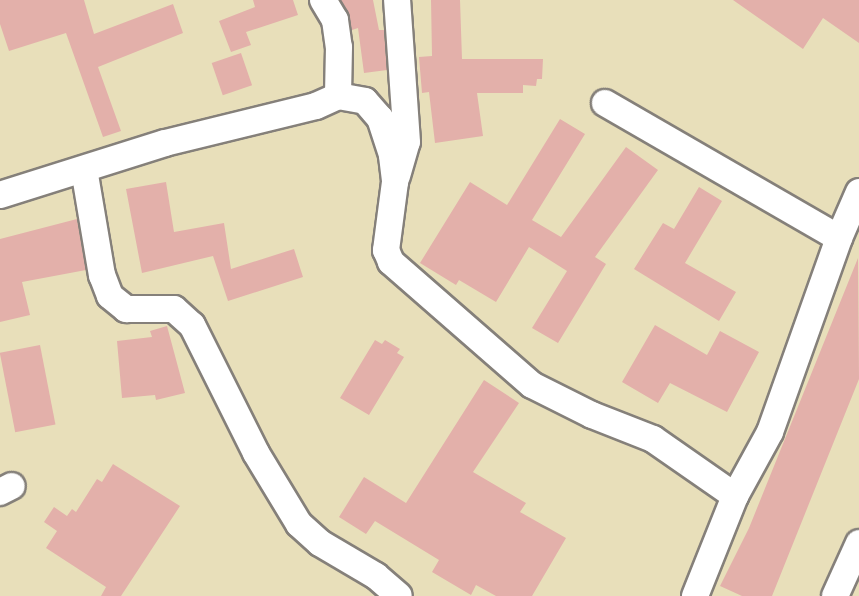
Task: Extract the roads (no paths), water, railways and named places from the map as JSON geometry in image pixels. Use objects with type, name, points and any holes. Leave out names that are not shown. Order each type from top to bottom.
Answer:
[{"type":"street","points":[[323,0],[335,20],[339,47],[338,96]]},
{"type":"street","points":[[397,0],[407,142],[395,182],[386,250],[391,262],[425,296],[532,385],[592,415],[653,439],[735,496]]},
{"type":"street","points":[[0,195],[241,123],[316,106],[338,96],[365,101],[380,118],[392,156],[395,182]]},
{"type":"street","points":[[605,103],[838,238]]},
{"type":"street","points":[[84,169],[102,275],[110,296],[126,309],[174,309],[192,325],[256,453],[299,524],[320,543],[376,576],[399,596]]},
{"type":"street","points":[[695,596],[735,496],[770,432],[838,238],[859,192]]},
{"type":"street","points":[[836,596],[859,543]]}]
